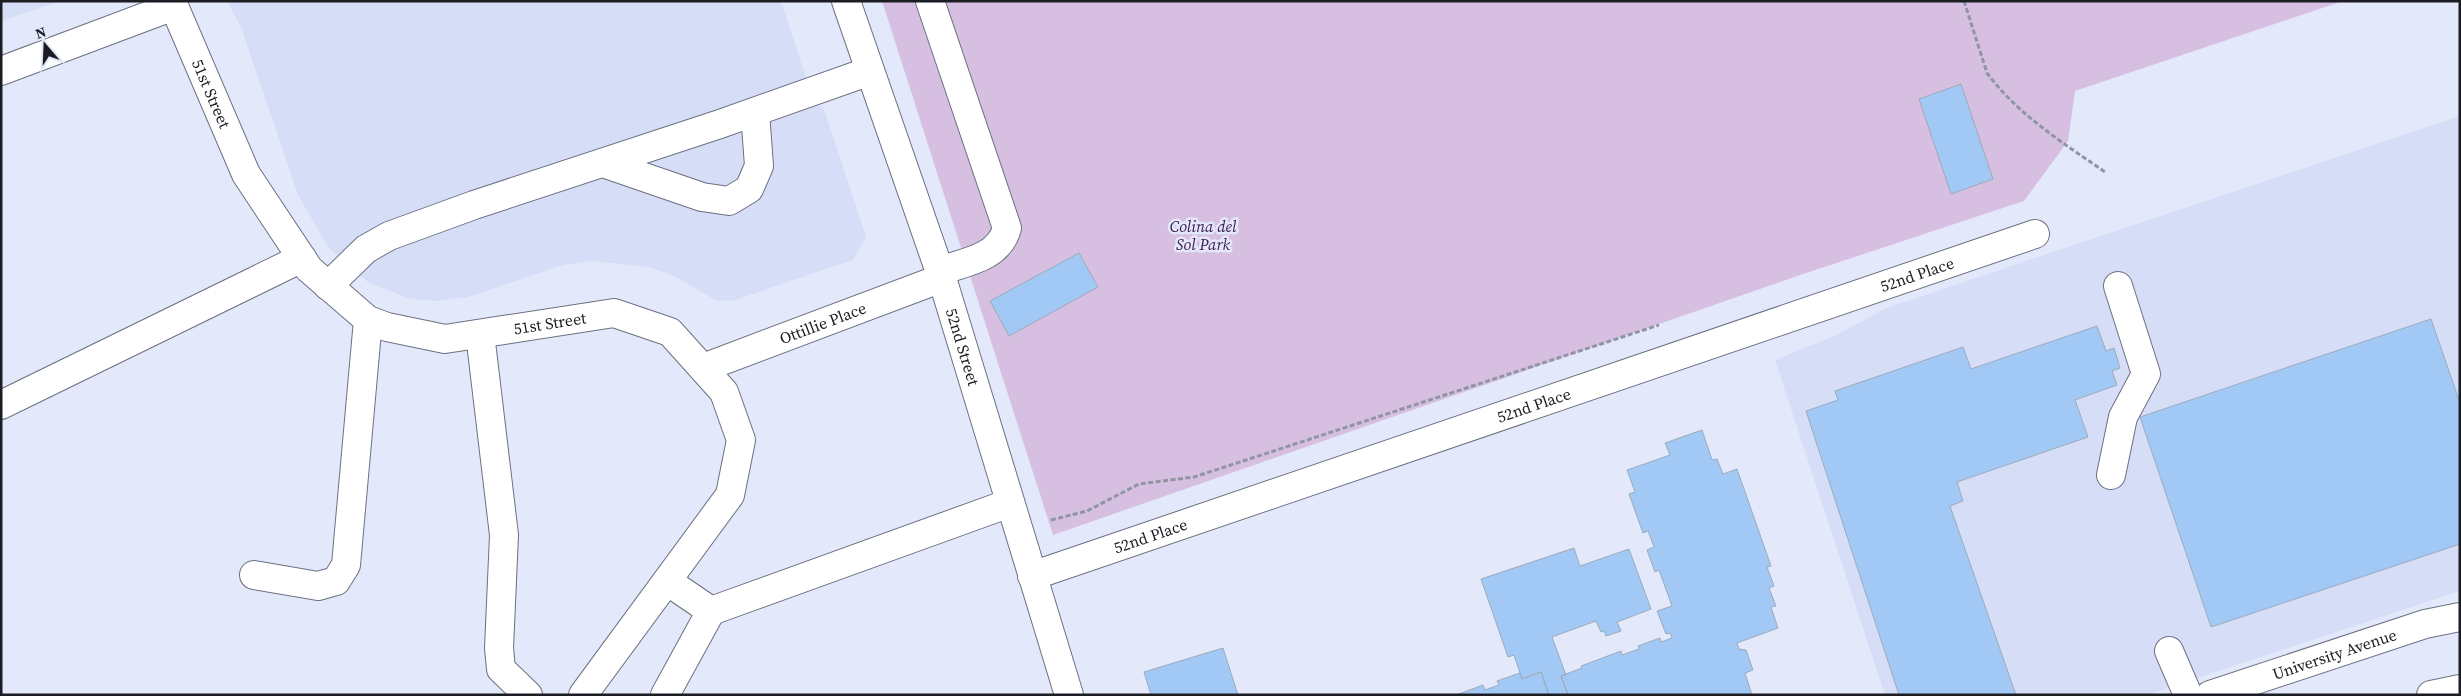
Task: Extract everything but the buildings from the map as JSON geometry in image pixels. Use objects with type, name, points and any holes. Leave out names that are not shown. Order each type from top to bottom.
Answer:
[{"type":"street","name":"52nd Street","points":[[846,1],[940,274],[1070,695]]},
{"type":"street","name":"Ottillie Place","points":[[703,368],[987,255],[1003,241],[1007,228],[930,1]]},
{"type":"street","name":"51st Street","points":[[1,71],[174,6],[246,174],[309,269],[368,320],[387,327],[445,339],[614,313],[670,332],[724,392],[741,440],[730,495],[583,695]]},
{"type":"street","points":[[328,286],[366,249],[389,236],[474,204],[755,112],[870,71]]},
{"type":"street","points":[[603,163],[702,197],[729,201],[749,190],[759,166],[755,112]]},
{"type":"street","name":"52nd Place","points":[[1032,576],[2035,234]]},
{"type":"street","points":[[1,405],[302,258]]},
{"type":"street","points":[[2111,475],[2122,417],[2146,374],[2118,286]]},
{"type":"street","points":[[254,575],[318,586],[336,581],[346,565],[368,320]]},
{"type":"street","points":[[480,334],[504,535],[499,648],[501,669],[528,695]]},
{"type":"street","points":[[665,695],[711,611],[1010,503]]},
{"type":"street","points":[[667,581],[711,611]]},
{"type":"street","name":"University Avenue","points":[[2210,695],[2425,624],[2460,617]]},
{"type":"street","points":[[2169,651],[2188,695]]},
{"type":"street","points":[[2431,695],[2460,689]]},
{"type":"path","points":[[1964,1],[1987,73],[1992,80],[2011,100],[2053,136],[2105,172]]},
{"type":"path","points":[[1047,521],[1070,517],[1087,511],[1139,484],[1194,477],[1668,322]]},
{"type":"shaded area","points":[[1,1],[61,1],[1,21]]},
{"type":"shaded area","points":[[227,1],[781,1],[814,102],[824,109],[866,237],[853,260],[732,301],[715,300],[674,276],[649,267],[593,261],[563,265],[468,297],[437,301],[410,299],[368,282],[328,247],[298,195],[241,27]]},
{"type":"shaded area","points":[[2460,116],[2460,591],[2146,695],[1885,695],[1775,360],[1837,335],[1886,308]]},
{"type":"green space","name":"Colina del Sol Park","points":[[882,1],[2343,1],[2075,91],[2068,141],[2024,201],[1803,274],[1053,535]]}]
